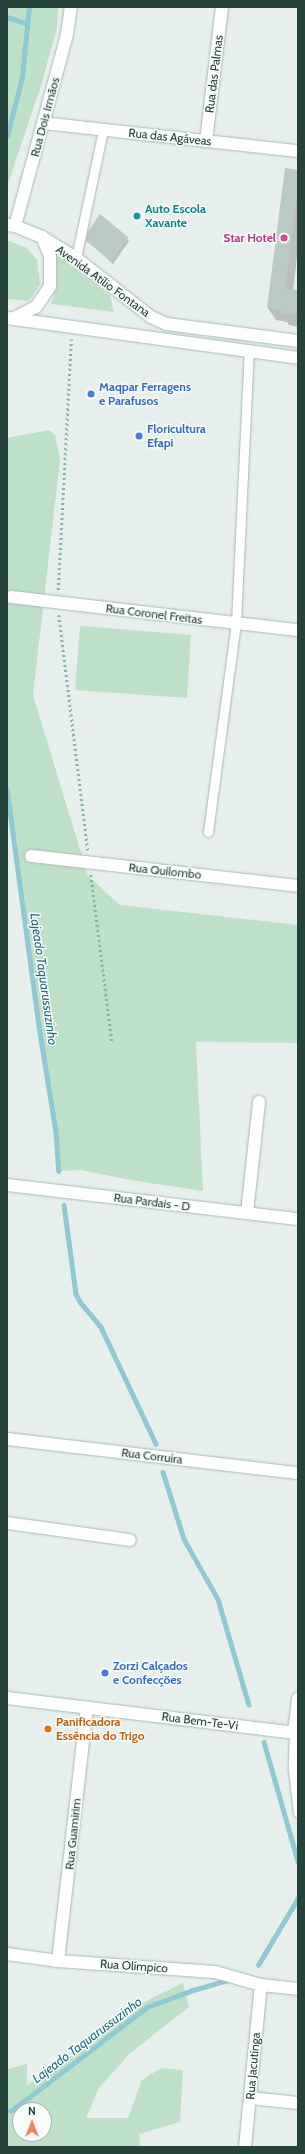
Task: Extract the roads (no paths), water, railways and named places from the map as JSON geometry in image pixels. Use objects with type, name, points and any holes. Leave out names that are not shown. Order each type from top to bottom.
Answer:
[{"type":"street","name":"Rua Dois Irmãos","points":[[11,225],[43,124],[67,34],[71,7]]},
{"type":"street","name":"Rua das Palmas","points":[[206,141],[222,7]]},
{"type":"street","name":"Rua das Agáveas","points":[[43,124],[298,151]]},
{"type":"street","name":"Avenida Atílio Fontana","points":[[11,225],[42,237],[76,258],[151,317],[167,324],[298,342]]},
{"type":"street","points":[[10,319],[25,314],[36,307],[50,286],[50,256],[42,237]]},
{"type":"street","name":"Avenida Atílio Fontana","points":[[10,319],[298,358]]},
{"type":"street","name":"Rua Coronel Freitas","points":[[10,597],[298,630]]},
{"type":"street","name":"Rua Quilombo","points":[[31,856],[298,886]]},
{"type":"street","points":[[247,1213],[259,1102]]},
{"type":"street","name":"Rua Pardais - D","points":[[7,1185],[298,1219]]},
{"type":"street","name":"Rua Corruíra","points":[[7,1439],[298,1473]]},
{"type":"street","points":[[7,1523],[130,1540]]},
{"type":"street","name":"Rua Bem-Te-Vi","points":[[7,1698],[296,1732]]},
{"type":"street","points":[[296,1732],[298,1698]]},
{"type":"street","name":"Rua Guamirim","points":[[58,1961],[87,1708]]},
{"type":"street","name":"Rua Olímpico","points":[[7,1954],[58,1961],[215,1972],[261,1985],[298,1989]]},
{"type":"street","name":"Rua Jacutinga","points":[[245,2147],[261,1985]]},
{"type":"street","points":[[250,2098],[298,2103]]},
{"type":"lane","points":[[76,258],[102,130]]},
{"type":"lane","points":[[208,832],[236,623],[249,351]]},
{"type":"lane","points":[[296,1732],[292,1769],[298,1813]]},
{"type":"waterway","name":"Lajeado Taquarussuzinho","points":[[7,136],[22,77],[29,7]]},
{"type":"waterway","points":[[7,17],[27,23]]},
{"type":"waterway","name":"Lajeado Taquarussuzinho","points":[[7,789],[39,1026],[56,1132],[59,1171]]},
{"type":"waterway","name":"Lajeado Taquarussuzinho","points":[[64,1205],[76,1294],[81,1303],[101,1327],[156,1444]]},
{"type":"waterway","name":"Lajeado Taquarussuzinho","points":[[163,1472],[184,1539],[218,1599],[249,1705]]},
{"type":"waterway","name":"Lajeado Taquarussuzinho","points":[[264,1742],[298,1861]]},
{"type":"waterway","name":"Lajeado Taquarussuzinho","points":[[258,1965],[298,1898]]},
{"type":"waterway","name":"Lajeado Taquarussuzinho","points":[[7,2111],[11,2111],[147,2007],[193,1990],[229,1980]]},
{"type":"place","name":"Auto Escola Xavante","points":[[137,216]]},
{"type":"place","name":"Star Hotel","points":[[284,238]]},
{"type":"place","name":"Maqpar Ferragens e Parafusos","points":[[91,394]]},
{"type":"place","name":"Floricultura Efapi","points":[[139,436]]},
{"type":"place","name":"Zorzi Calçados e Confecções","points":[[105,1673]]},
{"type":"place","name":"Panificadora Essência do Trigo","points":[[48,1729]]}]
